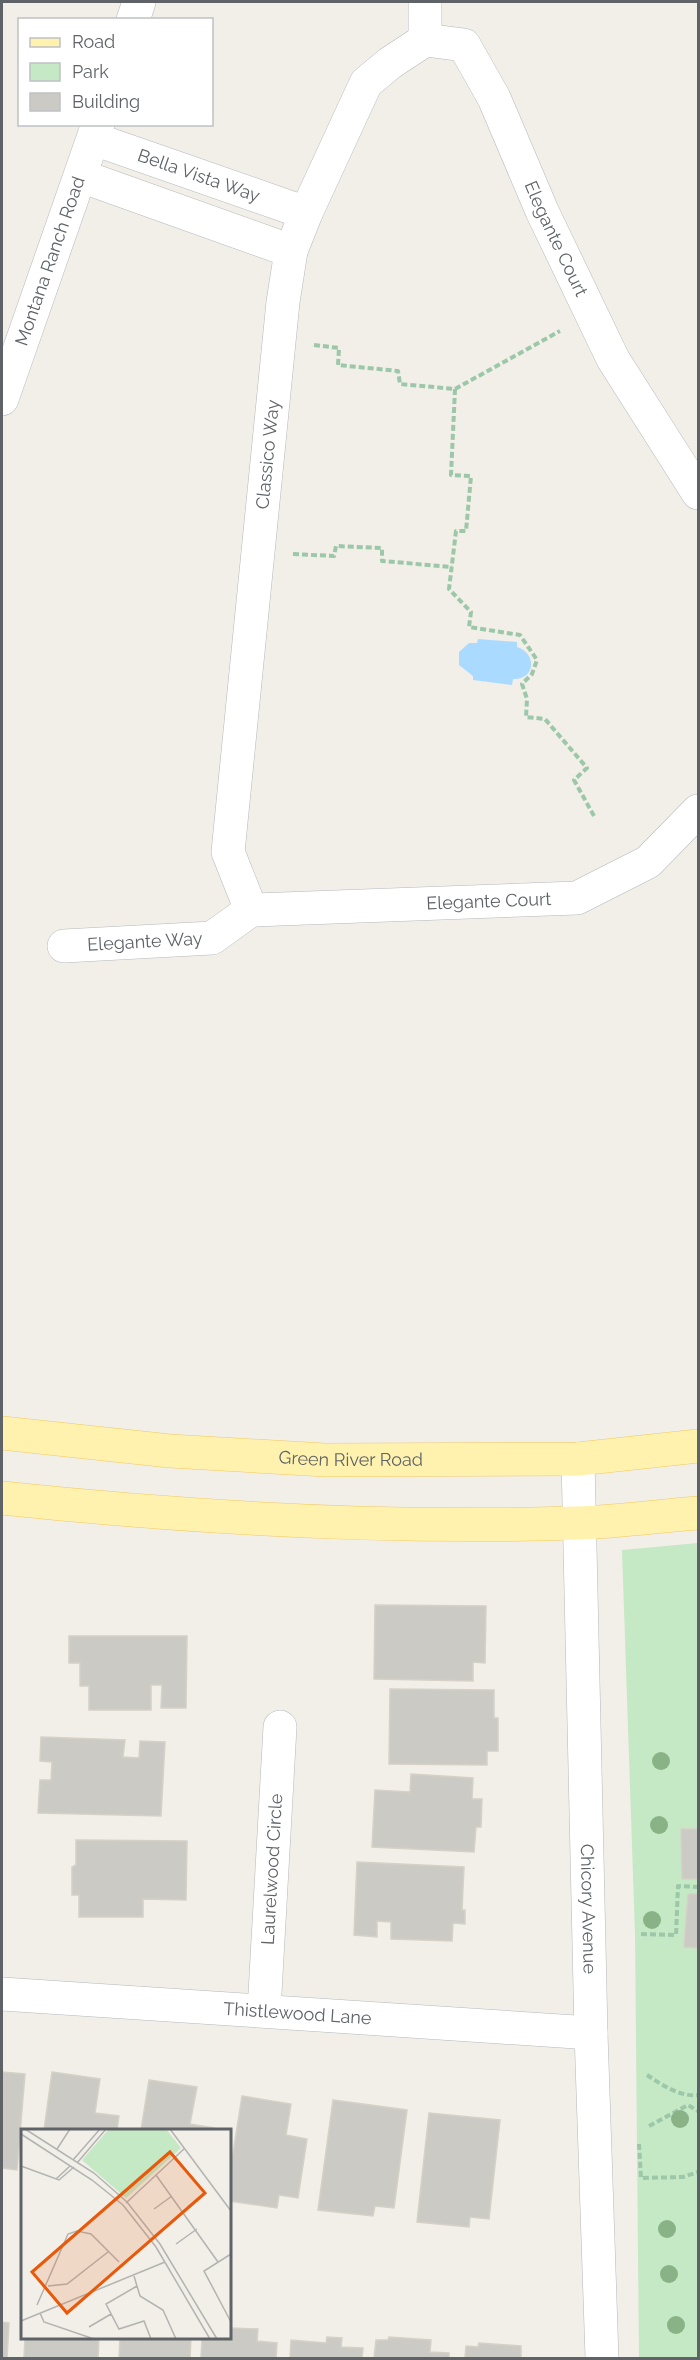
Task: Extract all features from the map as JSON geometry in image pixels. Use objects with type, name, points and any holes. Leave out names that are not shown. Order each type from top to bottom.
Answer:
[{"type":"main road","name":"Green River Road","points":[[2,1433],[170,1451],[325,1460],[578,1459],[699,1446]]},
{"type":"main road","points":[[2,1498],[114,1510],[354,1524],[579,1523],[699,1513]]},
{"type":"street","points":[[135,18],[140,2]]},
{"type":"street","points":[[425,2],[425,40]]},
{"type":"street","name":"Classico Way","points":[[251,910],[228,852],[283,302],[291,251],[366,83],[390,63],[425,40]]},
{"type":"street","name":"Elegante Court","points":[[425,40],[464,45],[494,98],[542,211],[613,359],[699,493]]},
{"type":"street","name":"Bella Vista Way","points":[[96,132],[306,213]]},
{"type":"street","name":"Montana Ranch Road","points":[[2,399],[96,132]]},
{"type":"street","points":[[81,176],[291,251]]},
{"type":"street","name":"Elegante Court","points":[[251,910],[577,898],[648,862],[699,811]]},
{"type":"street","name":"Elegante Way","points":[[64,946],[212,938],[251,910]]},
{"type":"street","name":"Chicory Avenue","points":[[578,1459],[591,2032],[602,2358]]},
{"type":"street","name":"Laurelwood Circle","points":[[264,2011],[280,1727]]},
{"type":"street","name":"Thistlewood Lane","points":[[2,1994],[591,2032]]},
{"type":"path","points":[[313,345],[339,348],[338,365],[398,371],[400,384],[455,389],[560,332]]},
{"type":"path","points":[[455,389],[451,475],[471,476],[466,531],[456,531],[449,589],[471,612],[469,627],[520,635],[530,647],[537,660],[532,674],[522,684],[527,699],[526,717],[545,719],[587,768],[574,780],[594,816]]},
{"type":"path","points":[[293,554],[334,556],[336,546],[382,548],[382,561],[452,567]]},
{"type":"path","points":[[641,1934],[676,1935],[678,1886],[699,1887]]},
{"type":"path","points":[[647,2075],[664,2086],[690,2096],[699,2095]]},
{"type":"path","points":[[648,2126],[688,2105],[690,2096]]},
{"type":"path","points":[[688,2105],[699,2111]]},
{"type":"path","points":[[639,2144],[641,2178],[683,2177],[699,2172]]},
{"type":"green space","points":[[698,1543],[698,2358],[639,2358],[635,1934],[622,1550]]},
{"type":"water","points":[[478,639],[517,642],[517,647],[524,650],[531,660],[530,671],[521,678],[513,679],[512,685],[473,680],[473,676],[459,665],[459,652],[469,643],[477,643]]},
{"type":"building","points":[[375,1605],[486,1606],[485,1663],[473,1662],[473,1681],[374,1679]]},
{"type":"building","points":[[69,1636],[187,1636],[186,1708],[161,1708],[162,1685],[151,1685],[151,1710],[89,1710],[89,1686],[80,1686],[80,1663],[69,1663]]},
{"type":"building","points":[[390,1689],[494,1690],[494,1718],[498,1718],[498,1751],[487,1751],[487,1765],[389,1764]]},
{"type":"building","points":[[41,1737],[125,1740],[123,1757],[139,1758],[140,1741],[165,1742],[161,1816],[38,1813],[40,1780],[51,1780],[52,1762],[40,1761]]},
{"type":"building","points":[[411,1774],[473,1778],[472,1799],[482,1799],[481,1827],[476,1827],[474,1852],[372,1847],[375,1790],[410,1792]]},
{"type":"building","points":[[681,1829],[698,1829],[698,1879],[682,1879]]},
{"type":"building","points":[[76,1840],[187,1841],[186,1900],[143,1899],[143,1917],[79,1917],[79,1895],[72,1895],[72,1867],[76,1865]]},
{"type":"building","points":[[357,1862],[464,1867],[462,1910],[465,1910],[465,1924],[453,1923],[452,1941],[391,1939],[391,1922],[377,1921],[377,1937],[354,1935]]},
{"type":"building","points":[[688,1894],[698,1894],[698,1948],[684,1947]]},
{"type":"building","points":[[2,2072],[25,2074],[17,2170],[2,2168]]},
{"type":"building","points":[[52,2072],[100,2079],[95,2113],[119,2116],[117,2129],[44,2129]]},
{"type":"building","points":[[149,2080],[197,2087],[190,2124],[214,2128],[214,2129],[141,2129]]},
{"type":"building","points":[[242,2096],[291,2104],[286,2135],[307,2139],[298,2198],[279,2195],[277,2208],[231,2201],[231,2166]]},
{"type":"building","points":[[333,2100],[407,2110],[394,2208],[375,2206],[373,2216],[318,2210]]},
{"type":"building","points":[[429,2113],[500,2120],[489,2219],[470,2217],[469,2227],[417,2222]]},
{"type":"building","points":[[2,2322],[9,2323],[7,2358],[2,2358]]},
{"type":"building","points":[[231,2328],[258,2329],[257,2341],[277,2343],[276,2358],[201,2358],[202,2339],[231,2339]]},
{"type":"building","points":[[327,2337],[342,2338],[341,2347],[363,2348],[362,2358],[290,2358],[291,2340],[326,2343]]},
{"type":"building","points":[[389,2337],[431,2340],[430,2352],[449,2353],[449,2358],[374,2358],[376,2340],[388,2340]]},
{"type":"building","points":[[25,2339],[99,2339],[98,2358],[24,2358]]},
{"type":"building","points":[[120,2339],[191,2339],[190,2358],[119,2358]]},
{"type":"building","points":[[479,2343],[521,2346],[521,2358],[465,2358],[466,2346],[478,2347]]}]
